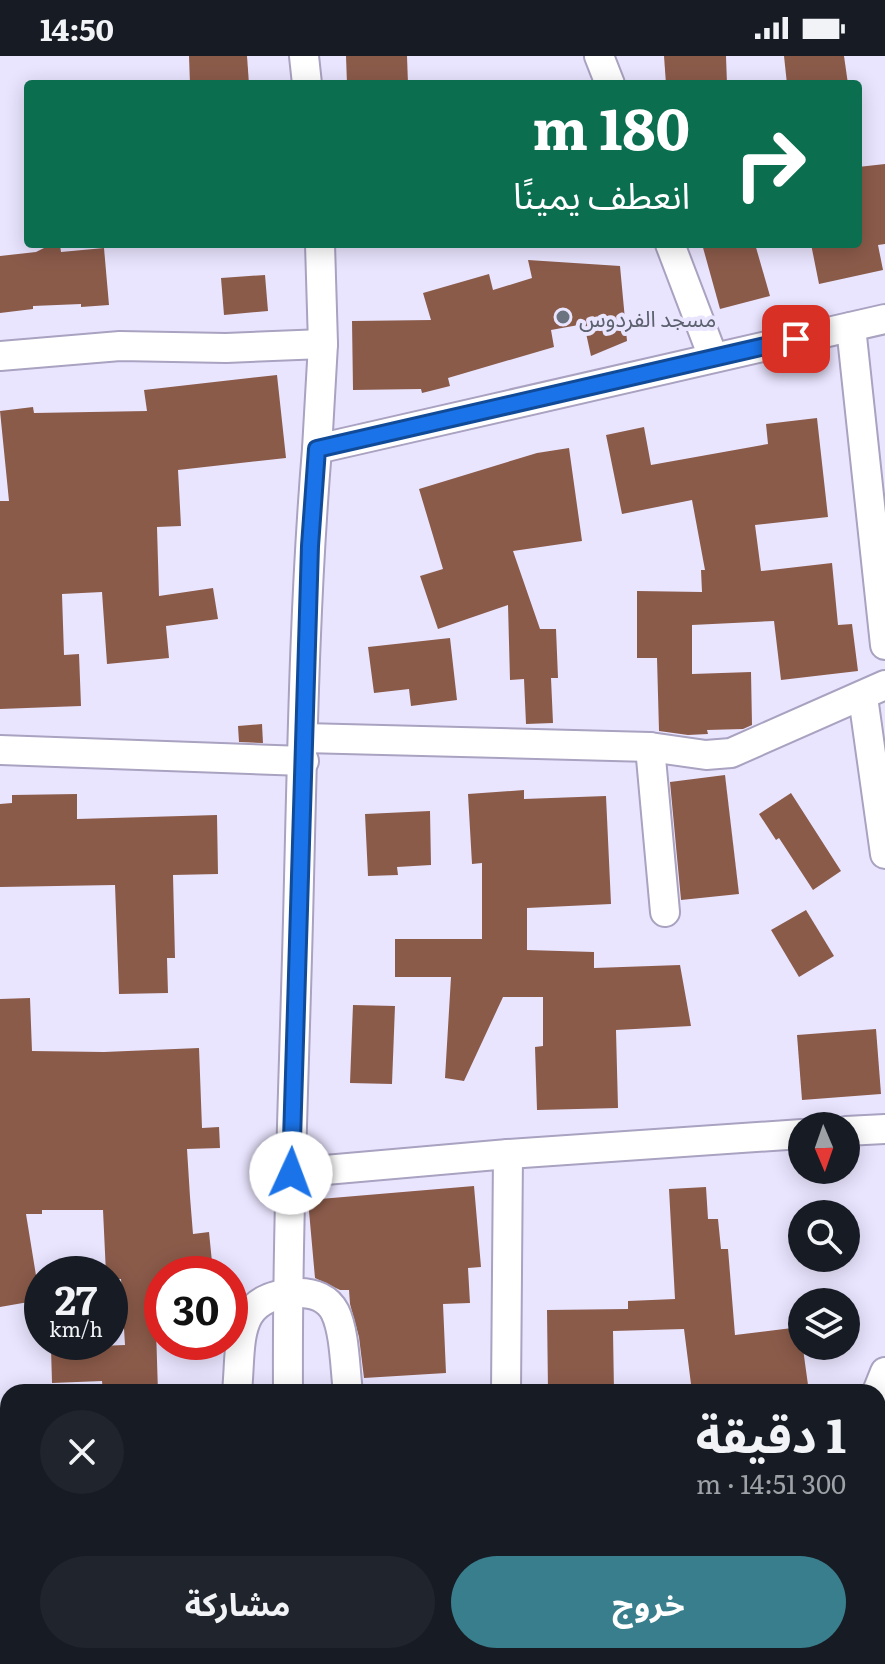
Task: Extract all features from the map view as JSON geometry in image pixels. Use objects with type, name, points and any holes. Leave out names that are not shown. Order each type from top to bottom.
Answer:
[{"type":"street","points":[[304,56],[307,80]]},
{"type":"street","points":[[599,56],[608,80]]},
{"type":"street","points":[[288,1384],[287,1294],[310,546],[323,344],[320,248]]},
{"type":"street","points":[[672,248],[713,357]]},
{"type":"street","points":[[317,449],[885,319]]},
{"type":"street","points":[[851,327],[885,645]]},
{"type":"street","points":[[0,356],[120,346],[226,348],[323,344]]},
{"type":"street","points":[[0,750],[650,747],[706,755],[731,753],[874,691],[885,854]]},
{"type":"street","points":[[650,747],[665,912]]},
{"type":"street","points":[[860,1130],[885,1129]]},
{"type":"street","points":[[291,1173],[788,1135]]},
{"type":"street","points":[[506,1384],[508,1154]]},
{"type":"street","points":[[238,1384],[246,1318],[259,1302],[287,1294],[322,1297],[337,1315],[347,1384]]},
{"type":"building","points":[[189,56],[247,56],[249,80],[190,80]]},
{"type":"building","points":[[346,56],[407,56],[408,80],[347,80]]},
{"type":"building","points":[[664,56],[726,56],[727,80],[666,80]]},
{"type":"building","points":[[784,56],[844,56],[847,80],[787,80]]},
{"type":"building","points":[[885,164],[885,244],[878,245],[883,270],[819,284],[812,248],[862,248],[862,167]]},
{"type":"building","points":[[44,248],[60,248],[61,252],[104,248],[109,305],[33,306],[33,309],[0,313],[0,256],[36,252]]},
{"type":"building","points":[[703,248],[756,248],[770,296],[720,309]]},
{"type":"building","points":[[528,260],[620,266],[627,341],[591,356],[584,324],[551,330],[554,347],[448,378],[450,386],[422,393],[421,389],[353,390],[352,321],[431,320],[423,293],[489,274],[493,290],[532,278]]},
{"type":"building","points":[[265,275],[268,311],[224,315],[221,278]]},
{"type":"building","points":[[277,375],[286,458],[178,470],[181,526],[157,527],[159,596],[213,588],[218,619],[166,626],[169,658],[107,664],[102,592],[62,594],[64,655],[79,654],[81,706],[0,709],[0,501],[9,501],[0,411],[33,407],[34,413],[147,411],[144,390]]},
{"type":"building","points":[[817,418],[828,517],[755,525],[761,571],[832,563],[838,625],[852,624],[858,671],[781,680],[774,621],[692,625],[692,674],[751,672],[752,725],[743,729],[707,730],[708,734],[659,731],[657,658],[637,658],[637,591],[702,592],[701,570],[705,570],[692,500],[622,514],[606,435],[644,427],[651,465],[768,444],[766,424]]},
{"type":"building","points":[[569,448],[582,541],[513,551],[540,629],[556,629],[558,678],[551,678],[553,723],[526,724],[524,679],[510,680],[508,605],[438,629],[420,576],[443,569],[419,489],[537,453]]},
{"type":"building","points":[[450,638],[457,700],[411,706],[409,689],[374,693],[368,647]]},
{"type":"building","points":[[262,724],[263,743],[239,742],[238,726]]},
{"type":"building","points":[[725,775],[739,894],[681,900],[670,782]]},
{"type":"building","points":[[524,790],[524,799],[606,796],[611,904],[527,908],[527,950],[594,952],[594,968],[680,965],[691,1026],[616,1030],[618,1108],[537,1110],[535,1047],[543,1046],[543,997],[503,997],[464,1081],[445,1078],[451,977],[395,977],[395,939],[482,939],[482,863],[472,864],[468,794]]},
{"type":"building","points":[[791,793],[841,871],[813,890],[779,838],[776,840],[759,814]]},
{"type":"building","points":[[77,794],[77,819],[217,815],[218,874],[173,875],[175,958],[167,958],[168,993],[119,994],[115,885],[0,887],[0,804],[12,803],[12,795]]},
{"type":"building","points":[[430,811],[431,865],[397,867],[398,875],[368,876],[365,814]]},
{"type":"building","points":[[806,910],[834,956],[799,977],[771,930]]},
{"type":"building","points":[[30,998],[32,1051],[199,1048],[202,1128],[219,1127],[220,1148],[187,1149],[193,1234],[209,1232],[211,1256],[144,1256],[144,1360],[157,1360],[158,1384],[102,1384],[102,1381],[52,1383],[51,1360],[128,1360],[128,1256],[105,1256],[103,1210],[42,1210],[42,1214],[26,1214],[33,1256],[24,1256],[24,1303],[0,1307],[0,999]]},
{"type":"building","points":[[353,1005],[395,1006],[392,1084],[350,1083]]},
{"type":"building","points":[[876,1029],[881,1094],[802,1100],[797,1035]]},
{"type":"building","points":[[474,1186],[481,1267],[468,1268],[470,1303],[443,1304],[446,1373],[364,1378],[349,1290],[340,1290],[315,1278],[308,1200]]},
{"type":"building","points":[[706,1187],[708,1219],[718,1219],[721,1249],[728,1249],[735,1335],[788,1328],[788,1360],[805,1360],[808,1384],[691,1384],[684,1329],[613,1331],[614,1384],[548,1384],[547,1310],[628,1309],[628,1301],[675,1299],[669,1189]]},
{"type":"place","name":"مسجد الفردوس","points":[[563,317]]},
{"type":"route","points":[[291,1173],[310,546],[317,449],[796,339]]}]
